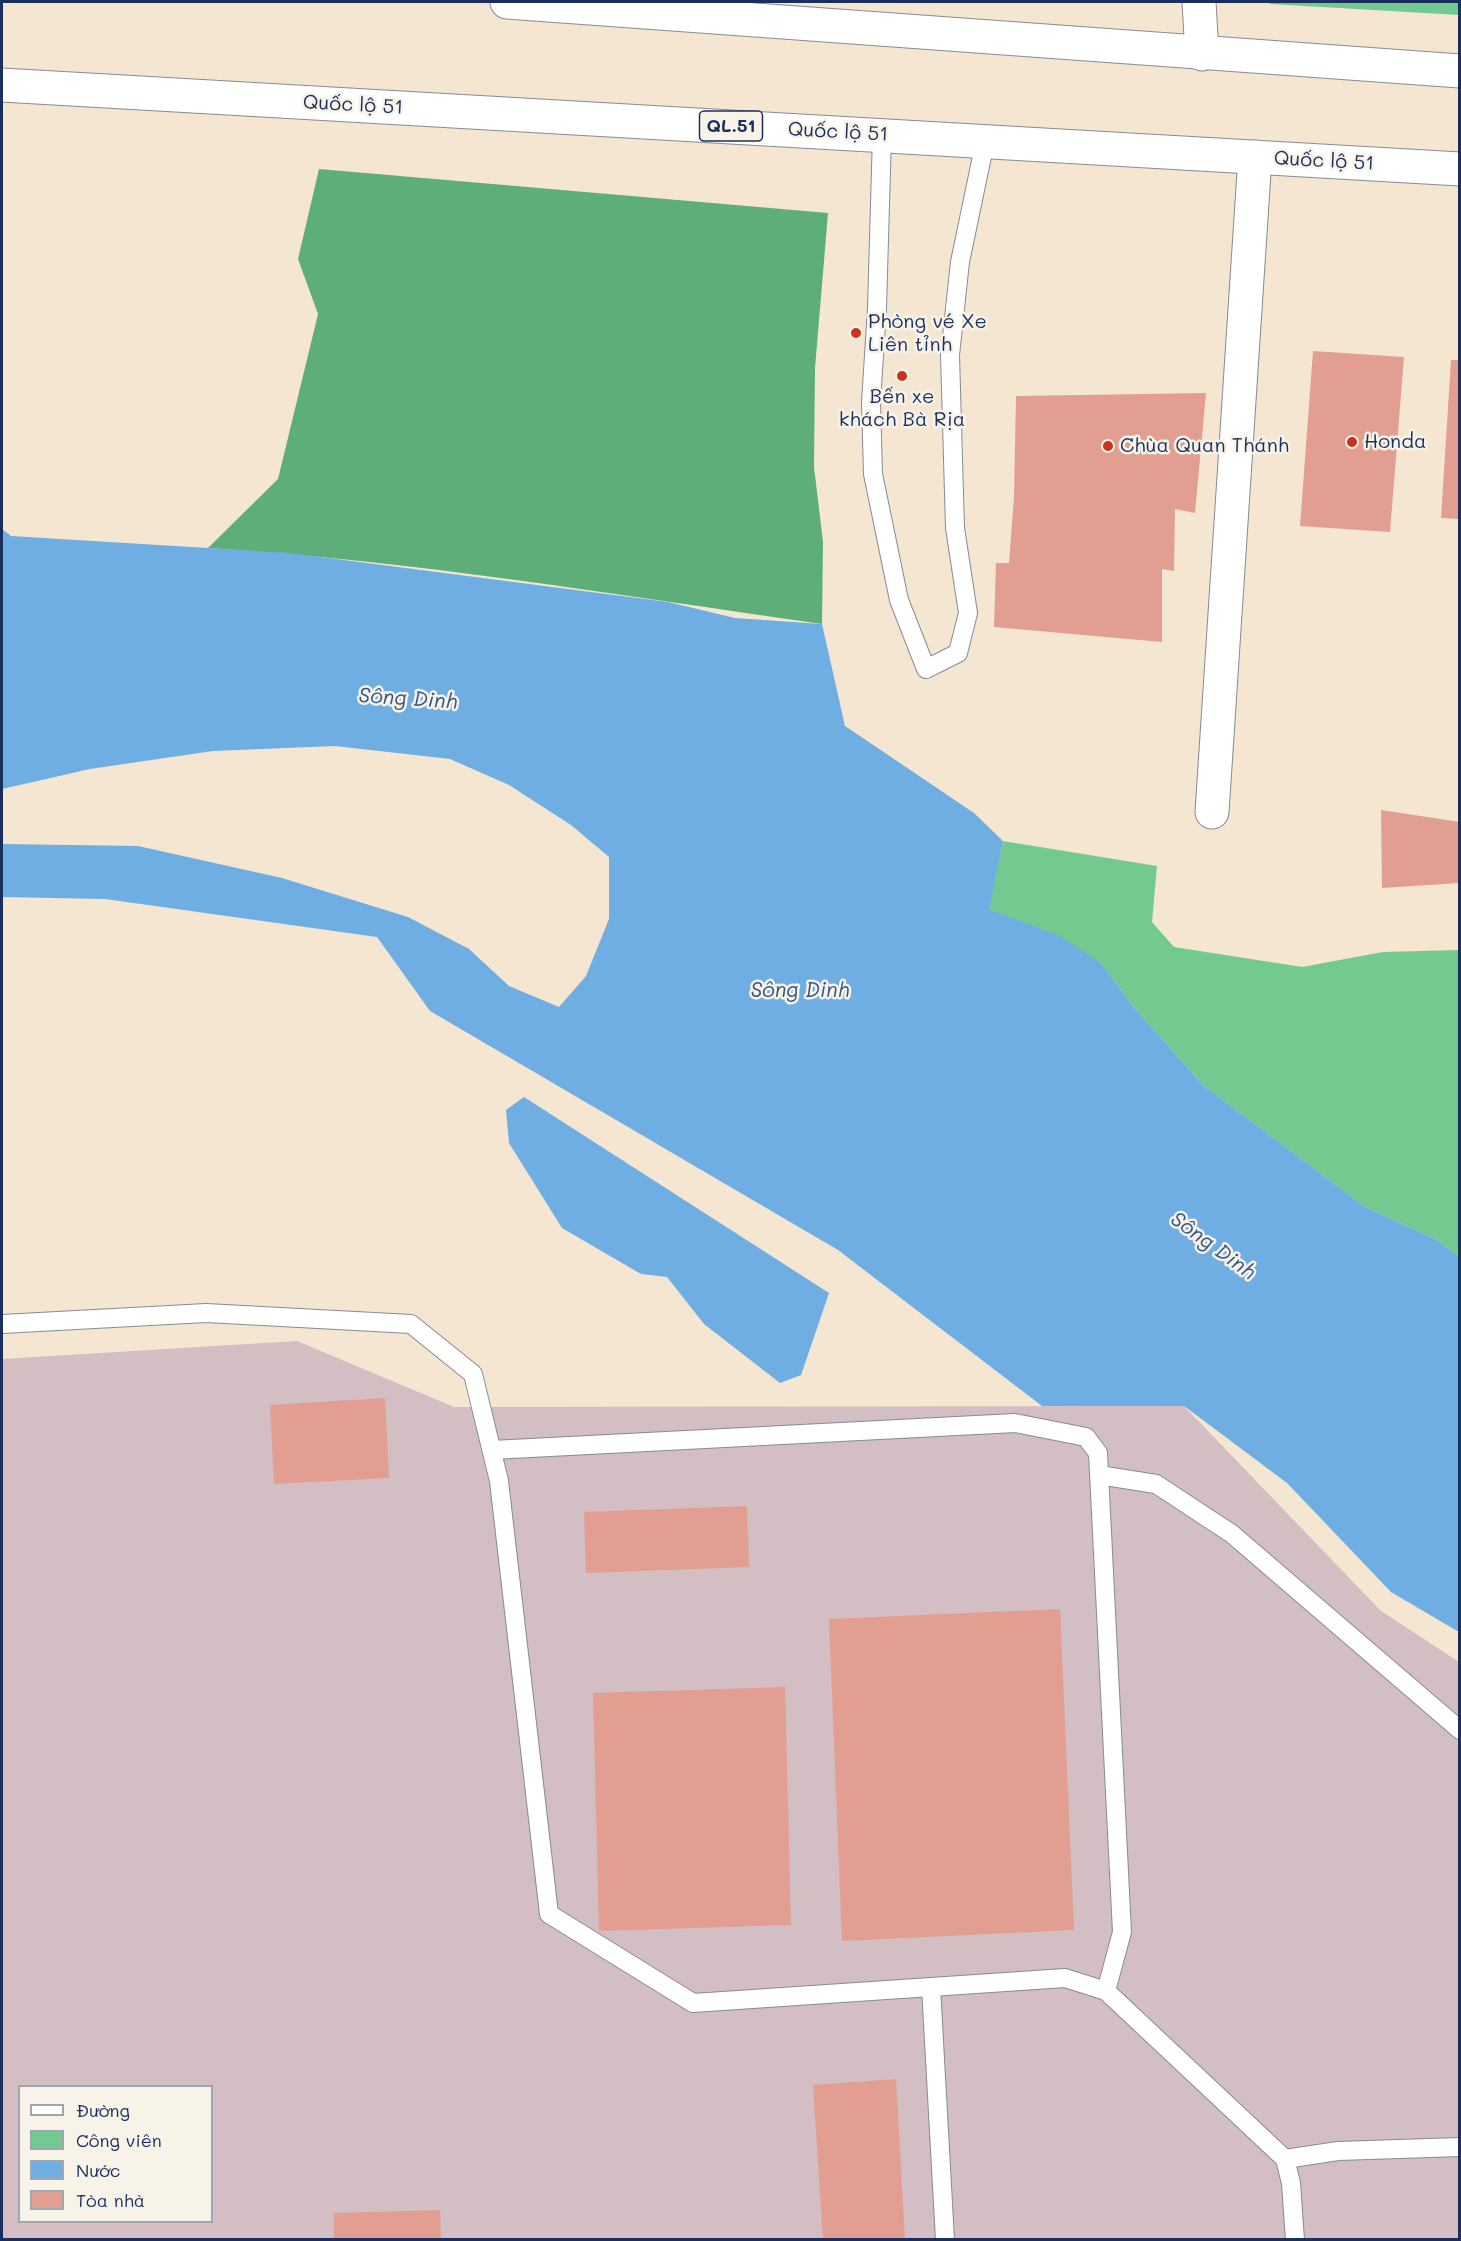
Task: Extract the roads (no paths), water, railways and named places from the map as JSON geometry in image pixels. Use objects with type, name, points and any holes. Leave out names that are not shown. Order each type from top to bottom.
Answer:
[{"type":"main road","points":[[507,2],[1460,71]]},
{"type":"main road","points":[[1199,2],[1202,54]]},
{"type":"main road","name":"Quốc lộ 51","points":[[2,85],[1460,169]]},
{"type":"main road","points":[[1212,812],[1255,157]]},
{"type":"lane","points":[[882,135],[877,308],[871,402],[873,474],[899,600],[926,669],[958,653],[968,613],[956,528],[950,355],[960,262],[985,142]]},
{"type":"lane","points":[[2,1324],[206,1313],[411,1324],[473,1374],[492,1450],[499,1481],[549,1914],[693,2003],[1065,1978],[1106,1990],[1285,2159],[1292,2183],[1295,2240]]},
{"type":"lane","points":[[492,1450],[1015,1423],[1086,1437],[1098,1453],[1122,1932],[1106,1990]]},
{"type":"lane","points":[[1099,1475],[1156,1484],[1232,1534],[1460,1731]]},
{"type":"lane","points":[[931,1987],[945,2240]]},
{"type":"lane","points":[[1285,2159],[1338,2151],[1460,2147]]},
{"type":"water","name":"Sông Dinh","points":[[2,529],[11,536],[290,553],[668,602],[735,618],[822,624],[845,726],[974,813],[1003,841],[989,910],[1058,935],[1101,963],[1132,1005],[1203,1085],[1365,1207],[1437,1240],[1459,1257],[1459,1632],[1391,1592],[1287,1483],[1184,1406],[1042,1406],[838,1250],[430,1011],[377,937],[105,899],[2,897],[2,844],[138,846],[282,878],[408,917],[469,949],[509,986],[559,1007],[586,976],[609,919],[609,857],[571,825],[509,785],[450,759],[335,746],[213,751],[90,769],[2,789]]},
{"type":"water","points":[[524,1097],[829,1293],[801,1375],[780,1383],[704,1324],[667,1277],[641,1274],[562,1228],[509,1143],[506,1110]]},
{"type":"place","name":"Phòng vé Xe Liên tỉnh","points":[[856,333]]},
{"type":"place","name":"Bến xe khách Bà Rịa","points":[[902,376]]},
{"type":"place","name":"Honda","points":[[1352,442]]},
{"type":"place","name":"Chùa Quan Thánh","points":[[1108,446]]}]
